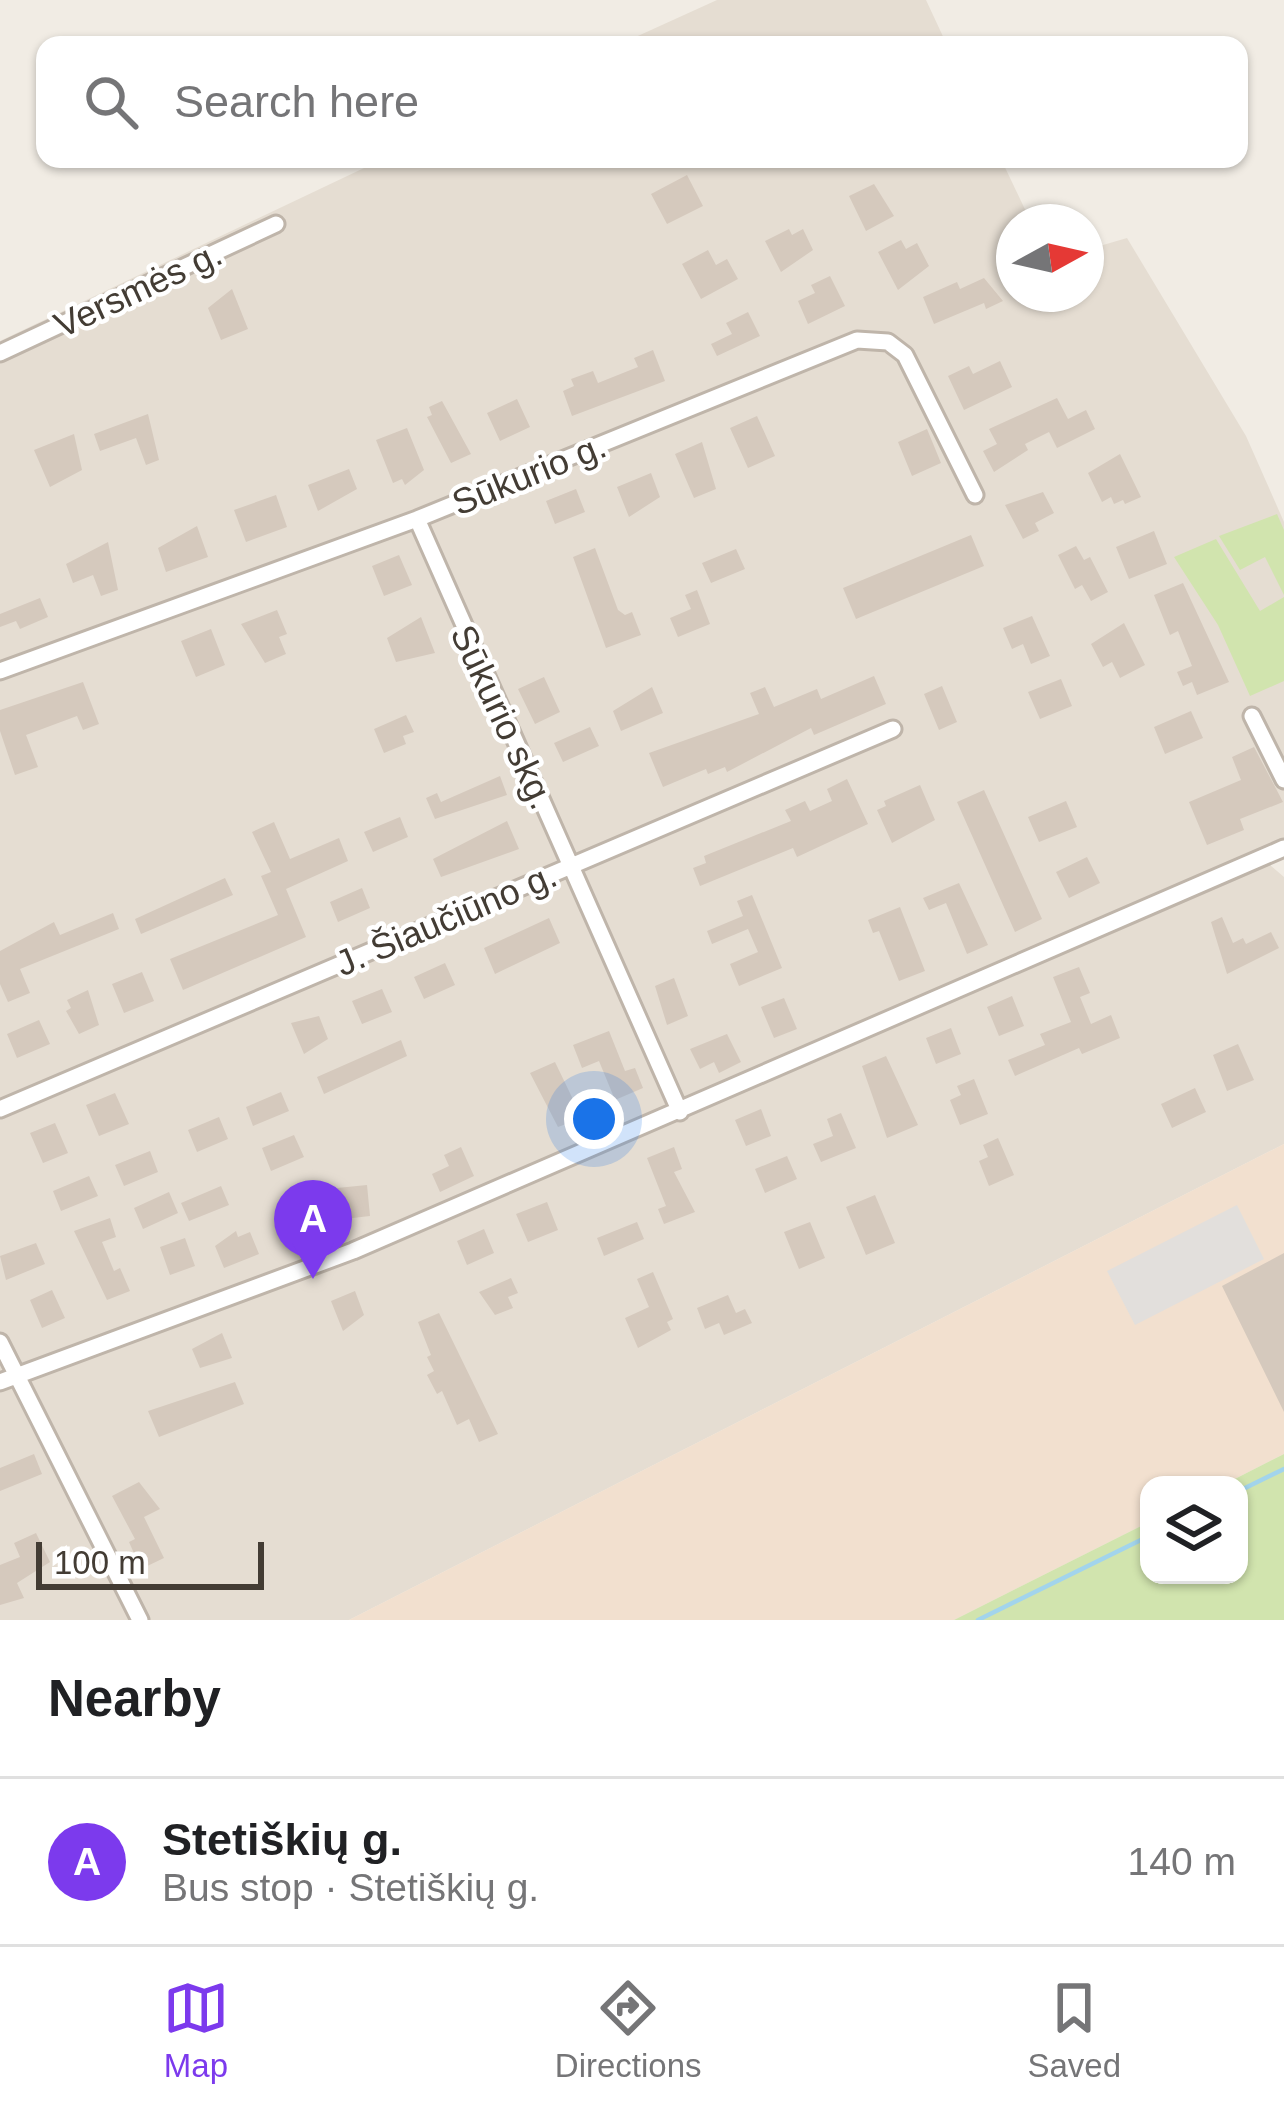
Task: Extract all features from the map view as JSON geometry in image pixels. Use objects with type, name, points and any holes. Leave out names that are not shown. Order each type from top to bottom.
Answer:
[{"type":"street","name":"Versmės g.","points":[[0,353],[276,224]]},
{"type":"street","name":"Sūkurio g.","points":[[0,671],[417,519],[857,340],[888,342],[905,355],[975,495]]},
{"type":"street","name":"Sūkurio skg.","points":[[417,519],[463,633],[680,1112]]},
{"type":"street","points":[[1252,716],[1284,780]]},
{"type":"street","name":"J. Šiaučiūno g.","points":[[0,1109],[892,729]]},
{"type":"street","points":[[0,1382],[353,1251],[1284,848]]},
{"type":"street","points":[[0,1342],[134,1618]]},
{"type":"shaded area","points":[[717,0],[926,0],[943,36],[638,36]]},
{"type":"shaded area","points":[[364,168],[1005,168],[1022,204],[996,204],[996,312],[1104,312],[1104,245],[1127,238],[1246,436],[1284,522],[1284,848],[1262,858],[1284,877],[1284,1144],[349,1620],[0,1620],[0,341]]},
{"type":"shaded area","points":[[1284,1144],[1284,1454],[1241,1476],[1140,1476],[1140,1527],[954,1620],[349,1620]]},
{"type":"shaded area","points":[[1237,1205],[1264,1259],[1135,1325],[1107,1271]]},
{"type":"green space","points":[[1277,514],[1284,530],[1284,595],[1265,557],[1240,570],[1219,536]]},
{"type":"green space","points":[[1216,539],[1260,611],[1284,597],[1284,681],[1250,696],[1218,625],[1174,557]]},
{"type":"green space","points":[[1284,1454],[1284,1620],[954,1620],[1140,1527],[1140,1584],[1248,1584],[1248,1476],[1241,1476]]},
{"type":"building","points":[[687,175],[703,206],[667,224],[651,194]]},
{"type":"building","points":[[874,184],[894,216],[866,231],[849,196]]},
{"type":"building","points":[[789,229],[792,235],[803,229],[813,250],[781,272],[765,241]]},
{"type":"building","points":[[901,240],[906,249],[917,243],[929,266],[898,290],[878,252]]},
{"type":"building","points":[[708,250],[716,265],[727,259],[738,279],[701,299],[682,264]]},
{"type":"building","points":[[830,276],[845,306],[808,324],[798,301],[815,293],[811,285]]},
{"type":"building","points":[[984,278],[996,293],[996,304],[986,309],[984,303],[934,324],[923,297],[957,282],[960,289]]},
{"type":"building","points":[[232,289],[248,329],[221,340],[208,308]]},
{"type":"building","points":[[748,312],[760,336],[717,356],[711,344],[732,334],[726,323]]},
{"type":"building","points":[[653,350],[665,381],[572,416],[563,391],[574,386],[571,379],[593,371],[598,383],[638,367],[634,358]]},
{"type":"building","points":[[1000,361],[1012,387],[964,410],[948,376],[969,366],[973,374]]},
{"type":"building","points":[[1057,398],[1068,419],[1086,410],[1095,429],[1057,448],[1049,432],[1025,444],[1028,450],[994,472],[983,451],[997,444],[989,429]]},
{"type":"building","points":[[517,399],[530,427],[500,441],[487,413]]},
{"type":"building","points":[[442,401],[471,454],[451,463],[427,417],[432,415],[429,407]]},
{"type":"building","points":[[148,414],[159,460],[146,465],[136,438],[100,451],[94,434]]},
{"type":"building","points":[[757,416],[775,456],[748,468],[730,428]]},
{"type":"building","points":[[407,428],[424,470],[405,485],[402,479],[393,483],[376,440]]},
{"type":"building","points":[[927,429],[941,463],[912,476],[898,442]]},
{"type":"building","points":[[74,434],[82,470],[50,487],[34,450]]},
{"type":"building","points":[[702,442],[716,489],[694,498],[675,454]]},
{"type":"building","points":[[1120,454],[1141,497],[1125,504],[1123,500],[1114,504],[1111,497],[1102,502],[1088,473]]},
{"type":"building","points":[[349,469],[357,489],[318,511],[308,485]]},
{"type":"building","points":[[651,473],[660,497],[629,517],[617,487]]},
{"type":"building","points":[[576,489],[585,512],[555,524],[546,501]]},
{"type":"building","points":[[1043,492],[1054,513],[1035,523],[1039,531],[1023,539],[1005,505]]},
{"type":"building","points":[[276,495],[287,527],[246,542],[234,510]]},
{"type":"building","points":[[197,526],[208,557],[166,572],[158,548]]},
{"type":"building","points":[[1154,531],[1167,564],[1129,579],[1116,547]]},
{"type":"building","points":[[971,535],[984,566],[856,619],[843,588]]},
{"type":"building","points":[[108,542],[118,590],[101,596],[93,575],[73,583],[66,564]]},
{"type":"building","points":[[1076,546],[1084,560],[1090,557],[1108,592],[1091,601],[1082,585],[1075,589],[1058,555]]},
{"type":"building","points":[[595,548],[618,610],[625,615],[632,612],[641,635],[606,648],[573,557]]},
{"type":"building","points":[[736,549],[745,569],[711,583],[702,563]]},
{"type":"building","points":[[399,555],[412,585],[384,596],[372,566]]},
{"type":"building","points":[[1183,583],[1229,682],[1197,695],[1192,682],[1183,686],[1177,672],[1192,666],[1178,631],[1170,635],[1154,595]]},
{"type":"building","points":[[697,590],[710,624],[678,637],[670,618],[691,609],[685,595]]},
{"type":"building","points":[[40,598],[48,617],[20,629],[16,621],[0,627],[0,614]]},
{"type":"building","points":[[277,610],[287,634],[279,637],[286,654],[265,663],[241,624]]},
{"type":"building","points":[[1032,616],[1050,656],[1031,664],[1023,644],[1012,649],[1003,628]]},
{"type":"building","points":[[421,617],[435,653],[396,662],[387,638]]},
{"type":"building","points":[[1124,623],[1145,665],[1120,678],[1112,662],[1103,667],[1091,644]]},
{"type":"building","points":[[211,629],[225,665],[196,677],[181,641]]},
{"type":"building","points":[[874,676],[886,704],[814,735],[811,728],[727,772],[725,767],[708,774],[706,769],[663,787],[649,753],[759,714],[750,693],[765,687],[774,707],[817,689],[821,699]]},
{"type":"building","points":[[544,677],[560,712],[535,724],[518,689]]},
{"type":"building","points":[[1061,679],[1072,706],[1040,719],[1028,692]]},
{"type":"building","points":[[83,682],[99,724],[83,730],[77,716],[26,735],[38,767],[15,775],[0,731],[0,710]]},
{"type":"building","points":[[942,686],[957,722],[939,730],[924,694]]},
{"type":"building","points":[[652,687],[663,713],[621,731],[613,711]]},
{"type":"building","points":[[1191,711],[1203,738],[1165,754],[1154,727]]},
{"type":"building","points":[[406,715],[414,732],[403,736],[406,744],[384,753],[374,729]]},
{"type":"building","points":[[590,727],[599,746],[563,762],[554,743]]},
{"type":"building","points":[[1254,747],[1283,802],[1240,819],[1244,830],[1207,845],[1189,802],[1241,780],[1232,757]]},
{"type":"building","points":[[500,776],[507,795],[435,819],[426,798],[437,793],[441,802]]},
{"type":"building","points":[[847,779],[868,824],[797,857],[793,848],[700,886],[693,868],[706,863],[704,856],[791,821],[785,810],[805,801],[810,811],[832,801],[827,789]]},
{"type":"building","points":[[920,785],[935,820],[892,843],[877,810],[886,806],[884,801]]},
{"type":"building","points":[[984,790],[1042,919],[1015,932],[957,802]]},
{"type":"building","points":[[1066,801],[1077,827],[1039,842],[1028,817]]},
{"type":"building","points":[[400,817],[408,837],[373,852],[364,832]]},
{"type":"building","points":[[507,821],[519,849],[441,877],[433,859]]},
{"type":"building","points":[[274,822],[290,859],[339,838],[348,861],[286,889],[306,937],[183,990],[170,959],[278,915],[261,876],[271,872],[252,832]]},
{"type":"building","points":[[1087,857],[1100,883],[1069,898],[1056,872]]},
{"type":"building","points":[[225,878],[233,895],[141,934],[135,919]]},
{"type":"building","points":[[959,883],[988,945],[967,954],[946,903],[929,910],[923,898]]},
{"type":"building","points":[[362,888],[370,908],[338,922],[330,902]]},
{"type":"building","points":[[752,895],[782,968],[739,986],[730,964],[758,952],[748,929],[712,944],[707,931],[743,916],[737,901]]},
{"type":"building","points":[[900,907],[925,971],[899,981],[879,931],[873,933],[868,920]]},
{"type":"building","points":[[113,913],[119,929],[20,969],[30,993],[8,1002],[0,984],[0,951],[54,922],[60,935]]},
{"type":"building","points":[[1222,917],[1233,943],[1243,938],[1246,944],[1271,932],[1279,948],[1227,974],[1211,922]]},
{"type":"building","points":[[549,918],[560,943],[495,974],[484,948]]},
{"type":"building","points":[[445,963],[455,985],[424,999],[414,977]]},
{"type":"building","points":[[1079,967],[1090,993],[1080,997],[1091,1024],[1111,1015],[1120,1038],[1082,1054],[1079,1048],[1015,1076],[1008,1060],[1045,1045],[1040,1034],[1071,1022],[1053,977]]},
{"type":"building","points":[[142,972],[154,1001],[124,1013],[112,984]]},
{"type":"building","points":[[674,978],[688,1016],[667,1025],[655,986]]},
{"type":"building","points":[[382,989],[392,1012],[362,1024],[352,1001]]},
{"type":"building","points":[[88,990],[99,1025],[79,1034],[66,1011],[71,1008],[67,1000]]},
{"type":"building","points":[[1012,996],[1024,1026],[999,1036],[987,1007]]},
{"type":"building","points":[[784,998],[797,1029],[774,1038],[761,1007]]},
{"type":"building","points":[[319,1016],[328,1039],[304,1054],[291,1023]]},
{"type":"building","points":[[39,1020],[50,1044],[17,1058],[7,1034]]},
{"type":"building","points":[[951,1028],[961,1054],[936,1064],[926,1038]]},
{"type":"building","points":[[609,1031],[625,1071],[635,1068],[643,1088],[615,1100],[599,1061],[582,1068],[573,1045]]},
{"type":"building","points":[[727,1034],[741,1062],[719,1073],[714,1062],[700,1069],[690,1049]]},
{"type":"building","points":[[401,1040],[407,1056],[324,1094],[317,1077]]},
{"type":"building","points":[[1238,1044],[1254,1080],[1227,1091],[1213,1055]]},
{"type":"building","points":[[886,1056],[918,1125],[887,1138],[862,1066]]},
{"type":"building","points":[[555,1062],[582,1118],[558,1127],[530,1073]]},
{"type":"building","points":[[974,1079],[988,1114],[960,1125],[950,1100],[961,1095],[957,1086]]},
{"type":"building","points":[[1195,1088],[1206,1112],[1172,1128],[1161,1104]]},
{"type":"building","points":[[281,1092],[289,1111],[253,1126],[246,1107]]},
{"type":"building","points":[[115,1093],[129,1124],[99,1136],[86,1105]]},
{"type":"building","points":[[761,1109],[771,1136],[746,1146],[735,1120]]},
{"type":"building","points":[[841,1113],[856,1148],[821,1162],[813,1144],[833,1136],[827,1119]]},
{"type":"building","points":[[219,1117],[228,1139],[197,1152],[188,1130]]},
{"type":"building","points":[[55,1123],[68,1153],[43,1163],[30,1133]]},
{"type":"building","points":[[294,1135],[304,1157],[271,1171],[262,1148]]},
{"type":"building","points":[[998,1138],[1014,1175],[989,1186],[979,1161],[988,1157],[983,1145]]},
{"type":"building","points":[[461,1147],[474,1176],[440,1192],[432,1174],[449,1166],[444,1155]]},
{"type":"building","points":[[674,1147],[682,1169],[674,1172],[695,1212],[664,1224],[658,1209],[666,1206],[647,1158]]},
{"type":"building","points":[[150,1151],[158,1172],[124,1186],[115,1165]]},
{"type":"building","points":[[787,1156],[797,1179],[765,1193],[755,1169]]},
{"type":"building","points":[[89,1176],[98,1196],[61,1211],[53,1191]]},
{"type":"building","points":[[367,1185],[370,1216],[327,1221],[301,1235],[287,1199],[309,1191],[315,1207],[338,1198],[337,1188]]},
{"type":"building","points":[[221,1186],[229,1205],[189,1221],[181,1203]]},
{"type":"building","points":[[169,1192],[178,1213],[143,1229],[134,1208]]},
{"type":"building","points":[[875,1195],[895,1243],[866,1255],[846,1207]]},
{"type":"building","points":[[547,1202],[558,1230],[528,1242],[516,1214]]},
{"type":"building","points":[[110,1218],[116,1237],[102,1242],[114,1271],[120,1268],[130,1291],[107,1300],[74,1231]]},
{"type":"building","points":[[637,1222],[644,1239],[604,1256],[597,1238]]},
{"type":"building","points":[[810,1222],[825,1258],[799,1269],[784,1232]]},
{"type":"building","points":[[484,1229],[494,1253],[467,1265],[457,1241]]},
{"type":"building","points":[[236,1231],[238,1237],[250,1232],[259,1254],[224,1268],[215,1246]]},
{"type":"building","points":[[185,1238],[195,1266],[170,1275],[160,1247]]},
{"type":"building","points":[[36,1243],[45,1264],[6,1280],[0,1256]]},
{"type":"building","points":[[1284,1253],[1284,1412],[1222,1286]]},
{"type":"building","points":[[653,1272],[673,1319],[667,1322],[671,1330],[638,1348],[625,1318],[649,1307],[637,1279]]},
{"type":"building","points":[[511,1278],[518,1293],[508,1297],[513,1308],[495,1315],[479,1292]]},
{"type":"building","points":[[52,1290],[65,1318],[42,1328],[30,1300]]},
{"type":"building","points":[[355,1291],[364,1315],[343,1331],[331,1301]]},
{"type":"building","points":[[728,1295],[736,1313],[745,1309],[752,1323],[724,1335],[719,1323],[705,1329],[697,1308]]},
{"type":"building","points":[[439,1313],[498,1434],[479,1442],[469,1419],[457,1425],[442,1391],[437,1394],[427,1375],[434,1371],[418,1322]]},
{"type":"building","points":[[222,1333],[232,1358],[200,1368],[192,1349]]},
{"type":"building","points":[[235,1382],[244,1404],[159,1437],[148,1411]]},
{"type":"building","points":[[34,1454],[42,1474],[0,1491],[0,1468]]},
{"type":"building","points":[[139,1482],[160,1509],[144,1517],[164,1558],[141,1569],[129,1542],[135,1539],[112,1496]]},
{"type":"building","points":[[36,1533],[50,1562],[17,1583],[24,1598],[0,1605],[0,1565],[20,1557],[14,1543]]},
{"type":"waterway","points":[[1248,1487],[1284,1469]]},
{"type":"waterway","points":[[978,1620],[1140,1540]]},
{"type":"place","name":"Stetiškių g.","points":[[313,1279]]}]
